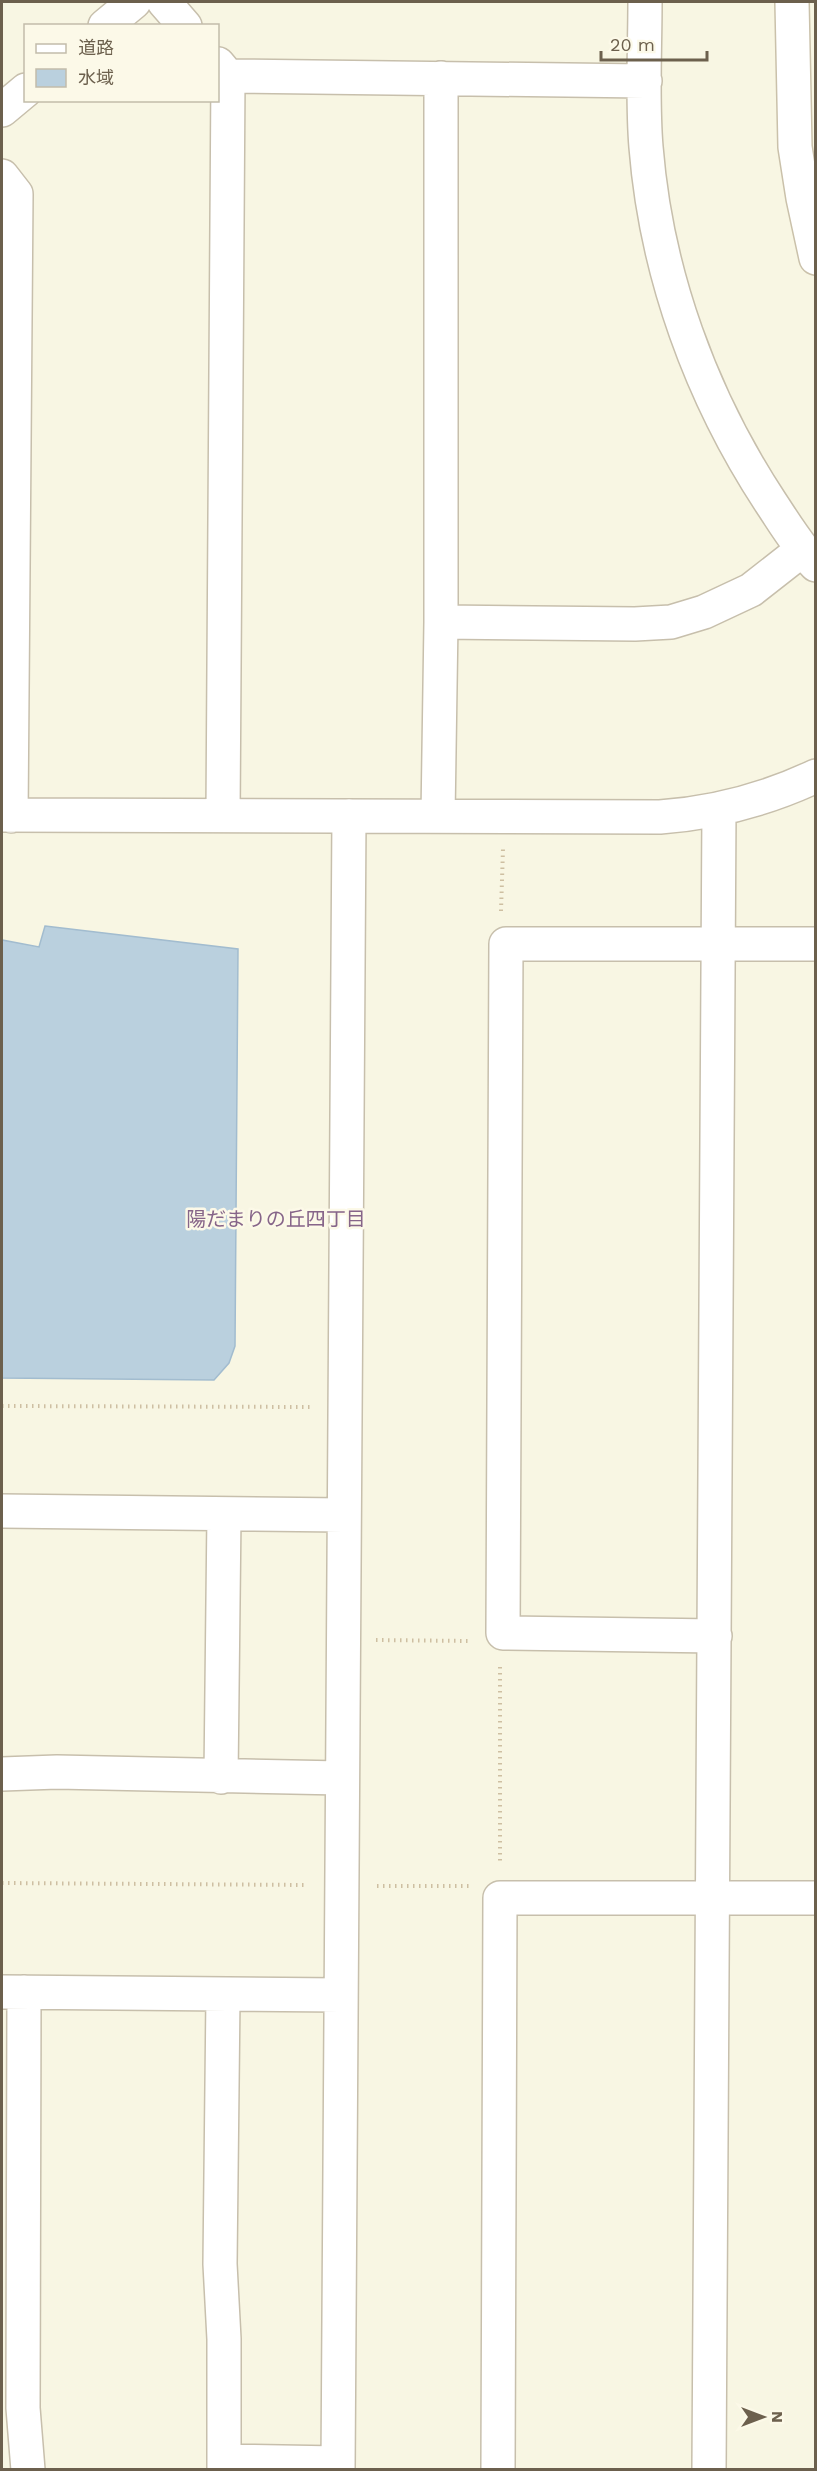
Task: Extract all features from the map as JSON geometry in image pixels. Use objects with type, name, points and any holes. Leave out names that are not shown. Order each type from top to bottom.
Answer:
[{"type":"street","points":[[107,24],[134,2]]},
{"type":"street","points":[[164,2],[183,24]]},
{"type":"street","points":[[441,622],[635,624],[670,622],[704,612],[751,590],[809,558],[752,474],[729,434],[678,307],[658,227],[646,146],[645,2]]},
{"type":"street","points":[[792,2],[795,147],[802,198],[816,258]]},
{"type":"street","points":[[223,814],[223,70],[441,78],[645,81]]},
{"type":"street","points":[[438,816],[441,622],[441,78]]},
{"type":"street","points":[[2,110],[24,92]]},
{"type":"street","points":[[2,176],[16,194],[6,816],[223,814],[660,818],[689,815],[759,799],[816,776]]},
{"type":"street","points":[[709,2469],[719,809]]},
{"type":"street","points":[[223,1996],[220,2264],[225,2339],[224,2465],[338,2466],[349,816]]},
{"type":"street","points":[[715,1635],[503,1633],[506,944],[816,944]]},
{"type":"street","points":[[2,1511],[343,1515]]},
{"type":"street","points":[[221,1777],[225,1514]]},
{"type":"street","points":[[2,1774],[57,1772],[341,1778]]},
{"type":"street","points":[[498,2469],[500,1898],[816,1898]]},
{"type":"street","points":[[28,2469],[23,2408],[13,1992],[223,1996],[340,1995]]},
{"type":"path","points":[[503,840],[501,926],[506,944]]},
{"type":"path","points":[[2,1406],[344,1407]]},
{"type":"path","points":[[342,1640],[486,1641],[503,1633]]},
{"type":"path","points":[[500,1869],[500,1653],[503,1633]]},
{"type":"path","points":[[2,1883],[479,1886]]},
{"type":"water","points":[[45,926],[238,949],[235,1346],[229,1363],[214,1380],[2,1378],[2,940],[39,947]]},
{"type":"district","name":"陽だまりの丘四丁目","points":[[276,1219]]}]
